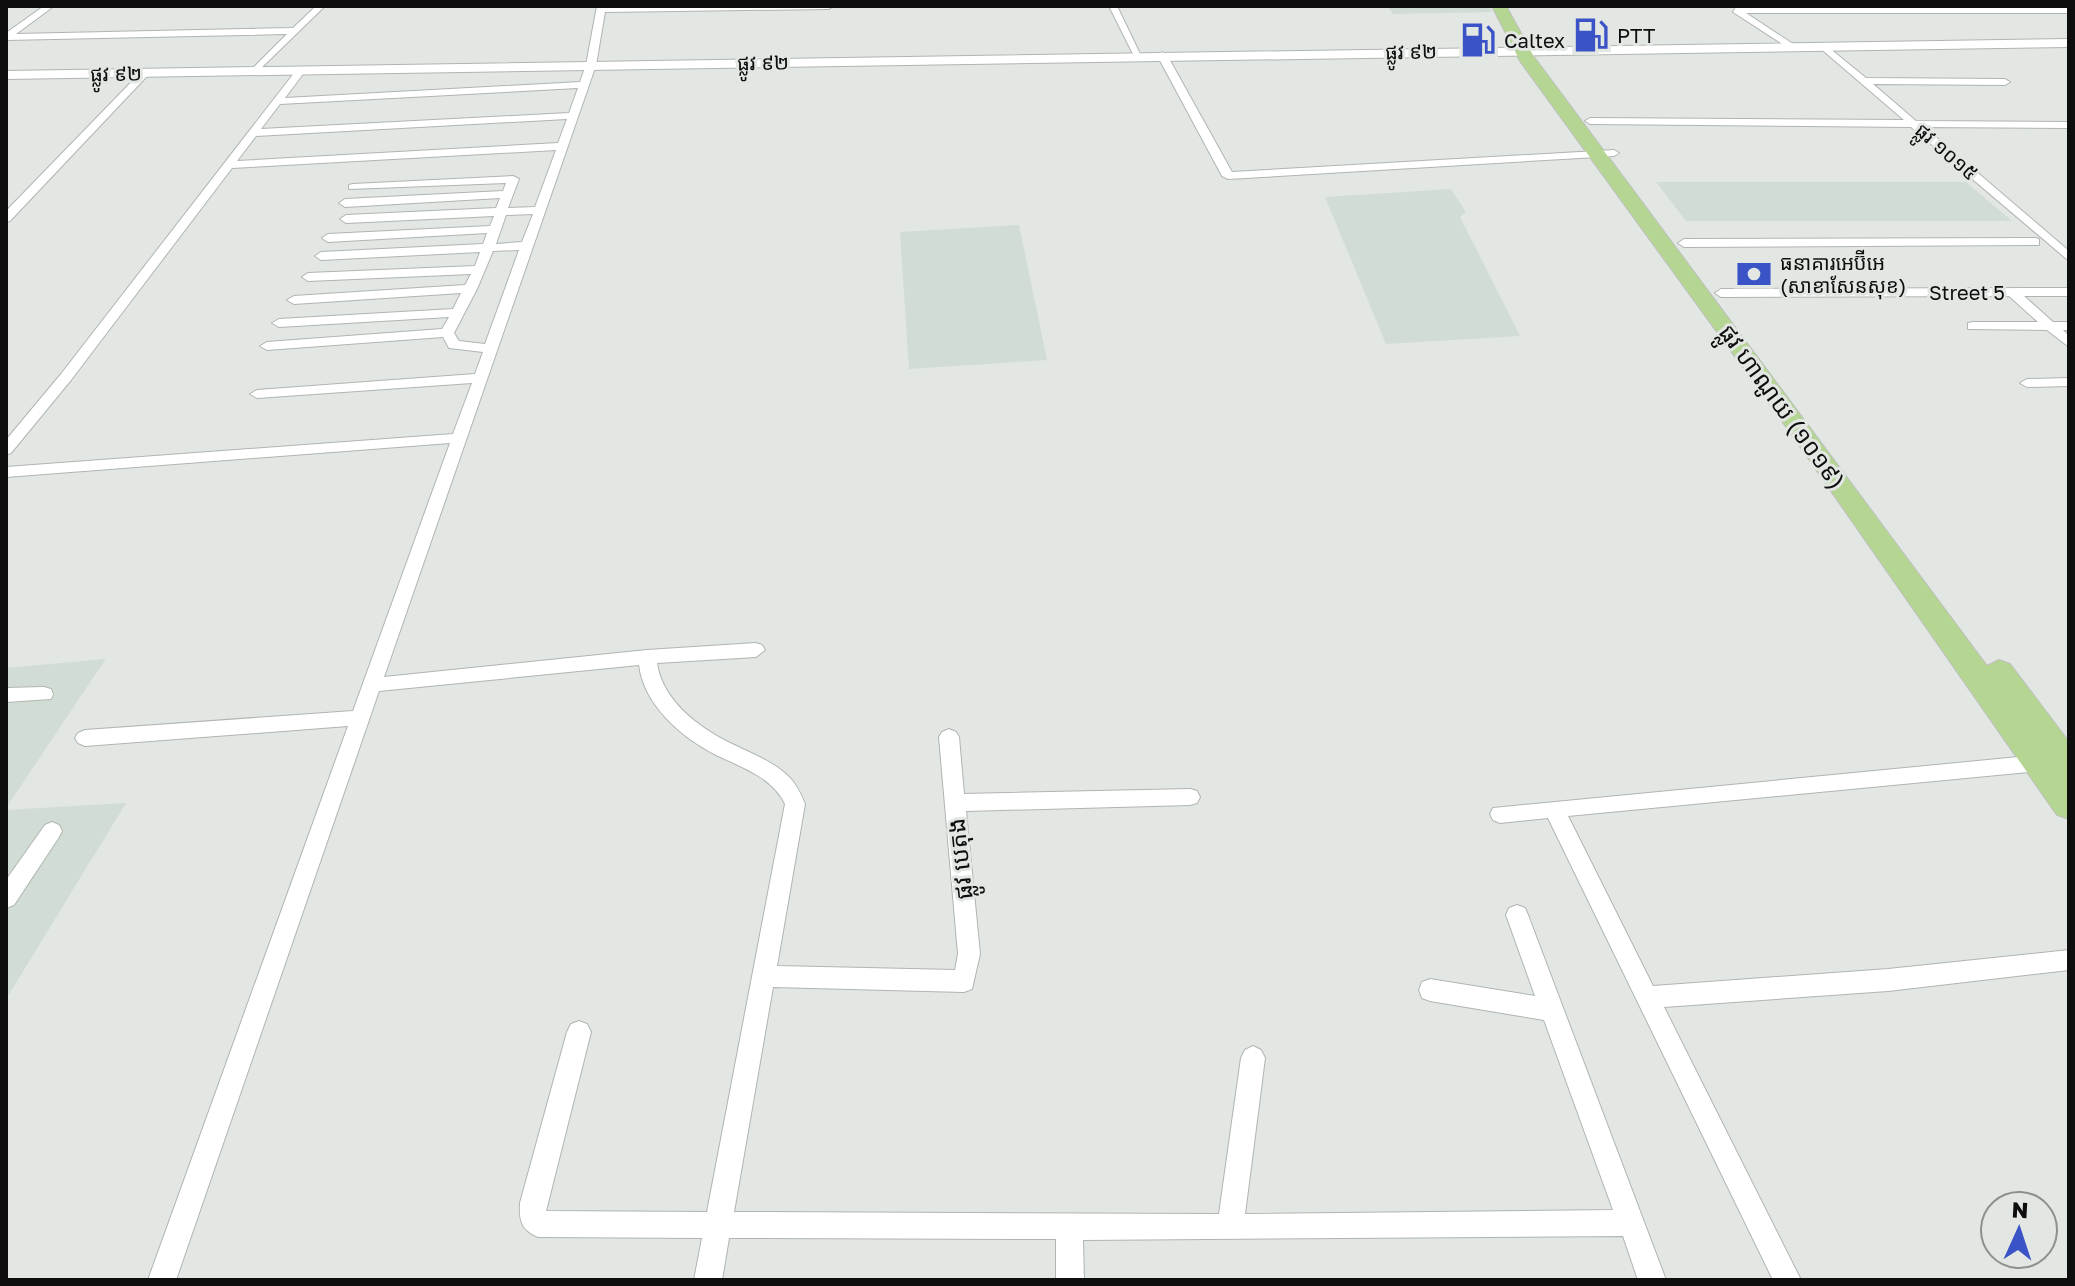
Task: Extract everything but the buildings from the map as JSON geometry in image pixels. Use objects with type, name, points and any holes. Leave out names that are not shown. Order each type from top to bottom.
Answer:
[{"type":"main road","name":"ផ្លូវ ហាណូយ (១០១៩)","points":[[1499,6],[2069,805]]},
{"type":"main road","name":"ផ្លូវ ហាណូយ (១០១៩)","points":[[1513,6],[1528,49],[1590,121],[1606,153],[1684,243],[2069,767]]},
{"type":"main road","name":"ផ្លូវ ៩២","points":[[6,75],[2069,43]]},
{"type":"street","points":[[6,37],[50,6]]},
{"type":"street","points":[[255,71],[321,6]]},
{"type":"street","points":[[345,203],[508,194],[532,178],[562,146],[591,65],[601,7],[829,6]]},
{"type":"street","points":[[1113,6],[1139,56]]},
{"type":"street","points":[[1733,8],[2069,10]]},
{"type":"street","points":[[1733,8],[1790,46]]},
{"type":"street","points":[[6,37],[295,31]]},
{"type":"street","name":"ផ្លូវ ១០១៥","points":[[1823,46],[2069,257]]},
{"type":"street","points":[[1162,55],[1228,176],[1606,153]]},
{"type":"street","points":[[6,450],[301,70]]},
{"type":"street","points":[[6,218],[145,73]]},
{"type":"street","points":[[1867,81],[2005,82]]},
{"type":"street","points":[[277,101],[583,85]]},
{"type":"street","points":[[253,133],[572,116]]},
{"type":"street","points":[[1590,121],[2069,125]]},
{"type":"street","points":[[229,165],[562,146]]},
{"type":"street","points":[[353,187],[532,178]]},
{"type":"street","points":[[162,1280],[539,210],[532,178]]},
{"type":"street","points":[[447,333],[480,270],[508,194]]},
{"type":"street","points":[[346,219],[539,210]]},
{"type":"street","points":[[328,238],[495,229]]},
{"type":"street","points":[[1684,243],[2035,242]]},
{"type":"street","points":[[321,256],[526,246]]},
{"type":"street","points":[[308,277],[480,270]]},
{"type":"street","points":[[294,300],[471,289]]},
{"type":"street","points":[[2012,292],[2069,343]]},
{"type":"street","name":"Street 5","points":[[1721,293],[2069,292]]},
{"type":"street","points":[[279,323],[455,313]]},
{"type":"street","points":[[1973,326],[2069,326]]},
{"type":"street","points":[[447,333],[454,345],[490,349]]},
{"type":"street","points":[[267,346],[447,333]]},
{"type":"street","points":[[257,394],[480,378]]},
{"type":"street","points":[[2027,383],[2069,382]]},
{"type":"street","points":[[6,472],[459,438]]},
{"type":"street","points":[[372,685],[647,657],[756,650]]},
{"type":"street","points":[[647,657],[653,687],[686,723],[710,742],[774,775],[791,791],[795,804],[708,1280]]},
{"type":"street","points":[[6,695],[44,694]]},
{"type":"street","points":[[85,738],[360,718]]},
{"type":"street","name":"ផ្លូវ បេតុង","points":[[764,976],[964,981],[969,954],[949,737]]},
{"type":"street","points":[[1500,814],[2039,763]]},
{"type":"street","points":[[953,803],[1190,797]]},
{"type":"street","points":[[1554,809],[1650,997],[1787,1280]]},
{"type":"street","points":[[6,898],[52,831]]},
{"type":"street","points":[[1517,915],[1652,1280]]},
{"type":"street","points":[[1650,997],[1901,979],[2069,960]]},
{"type":"street","points":[[1430,990],[1552,1010]]},
{"type":"street","points":[[579,1032],[533,1203],[532,1218],[538,1224],[1230,1227],[1632,1223]]},
{"type":"street","points":[[1230,1227],[1253,1058]]},
{"type":"street","points":[[1069,1225],[1070,1280]]},
{"type":"shaded area","points":[[1388,6],[1489,6],[1492,12],[1393,14]]},
{"type":"shaded area","points":[[1656,182],[1966,182],[2012,221],[1686,221]]},
{"type":"shaded area","points":[[1451,189],[1466,212],[1460,217],[1520,336],[1386,344],[1325,197]]},
{"type":"shaded area","points":[[1019,225],[1047,360],[909,369],[900,232]]},
{"type":"shaded area","points":[[105,660],[6,808],[6,668]]},
{"type":"shaded area","points":[[126,803],[6,999],[6,810]]},
{"type":"place","name":"PTT","points":[[1591,35]]},
{"type":"place","name":"Caltex","points":[[1478,40]]},
{"type":"place","name":"ធនាគារអេប៊ីអេ (សាខាសែនសុខ)","points":[[1754,274]]}]
